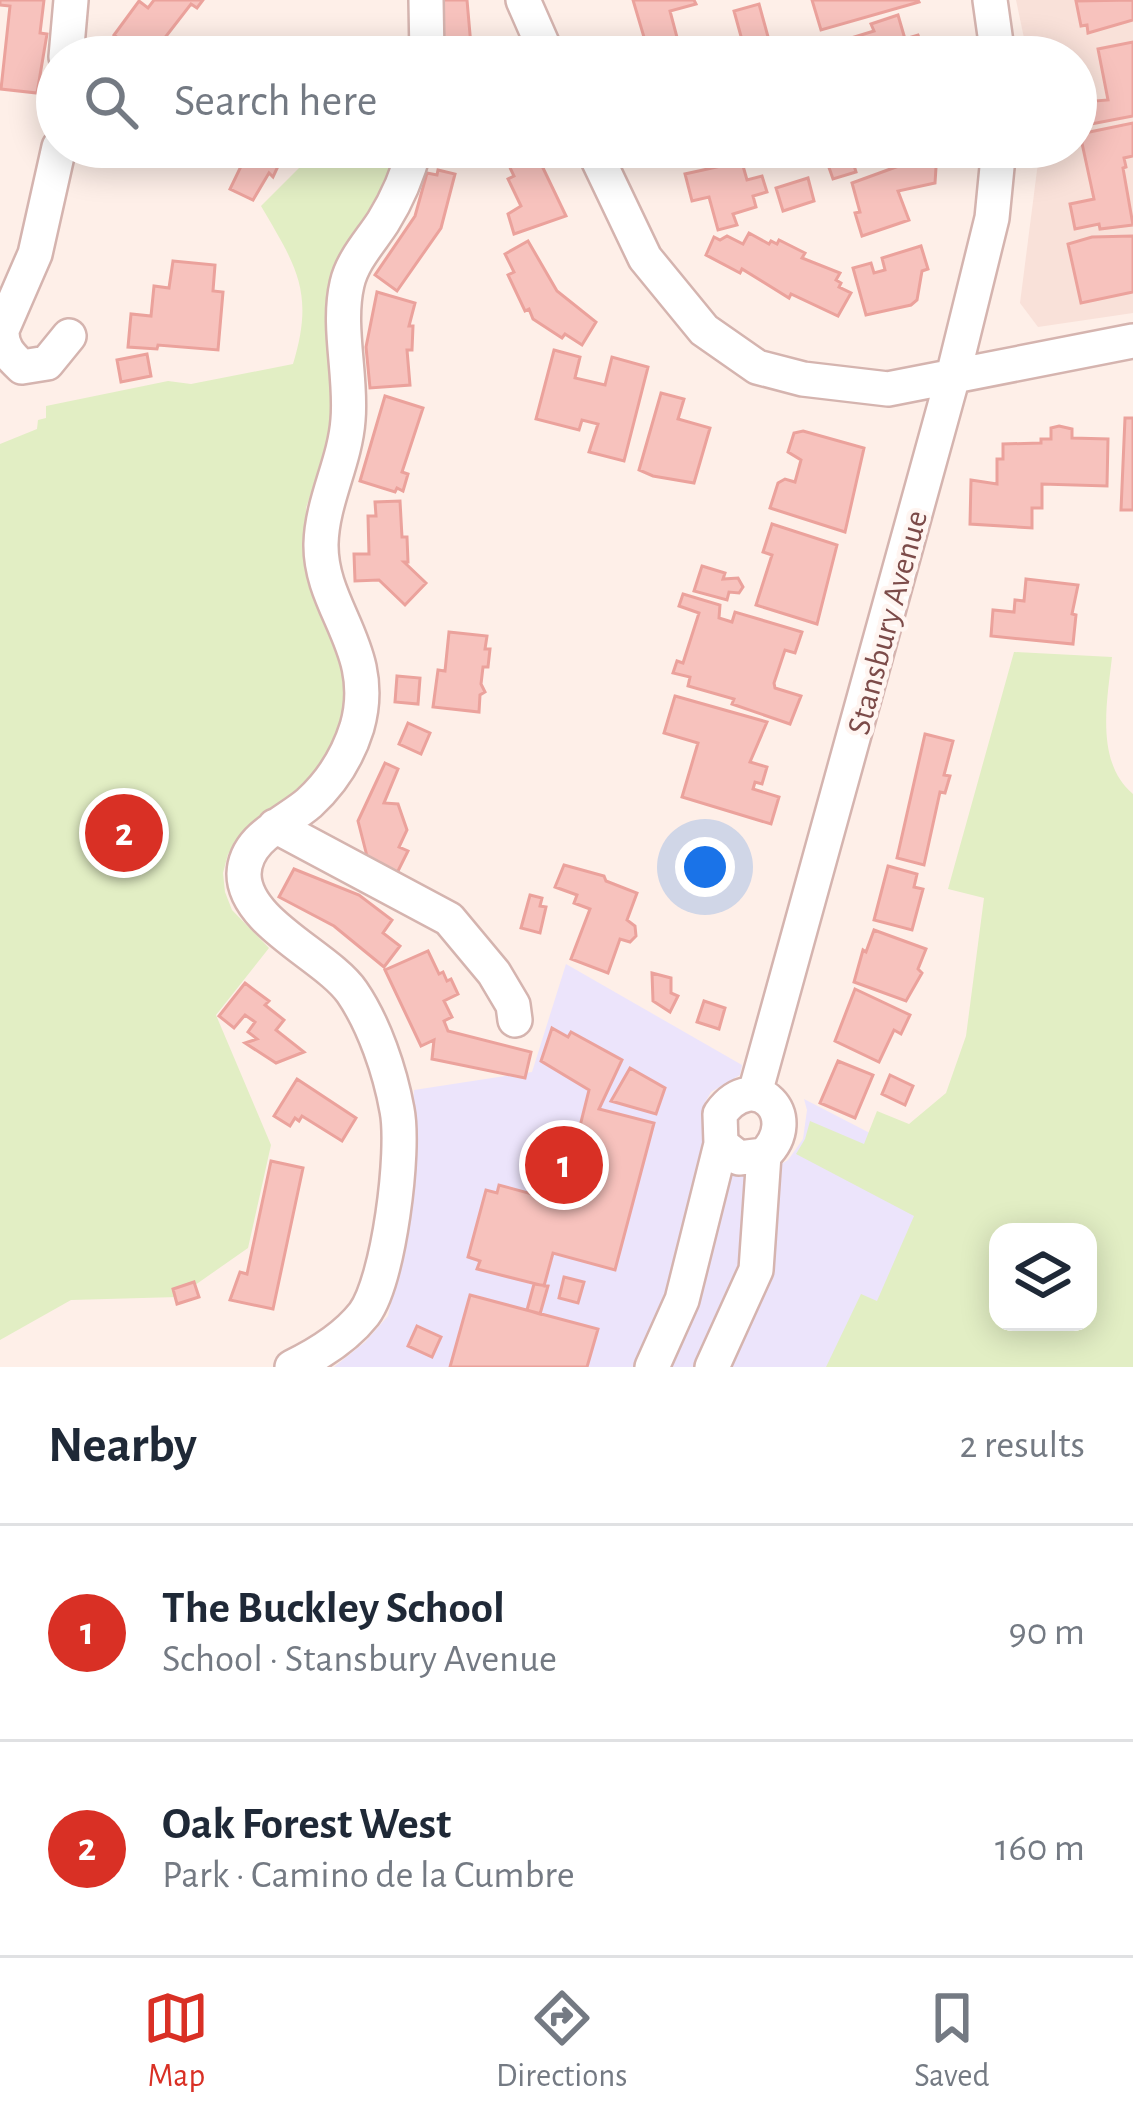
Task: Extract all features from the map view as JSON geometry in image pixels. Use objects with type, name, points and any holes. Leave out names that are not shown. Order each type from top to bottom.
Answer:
[{"type":"street","points":[[68,36],[71,0]]},
{"type":"street","points":[[426,0],[427,36]]},
{"type":"street","points":[[523,0],[539,36]]},
{"type":"street","points":[[990,0],[995,36]]},
{"type":"street","points":[[54,168],[35,254],[2,339],[8,355],[22,367],[47,363],[69,336]]},
{"type":"street","points":[[292,1367],[342,1337],[366,1312],[376,1293],[392,1217],[398,1113],[377,1042],[350,989],[263,914],[248,894],[244,874],[248,856],[275,826],[309,803],[342,766],[361,712],[361,669],[326,574],[322,528],[348,427],[347,281],[409,168]]},
{"type":"street","points":[[602,168],[645,258],[704,329],[757,367],[803,380],[887,388],[1133,341]]},
{"type":"street","name":"Stansbury Avenue","points":[[721,1144],[720,1114],[734,1100],[754,1093],[952,376],[992,218],[997,168]]},
{"type":"street","points":[[275,826],[449,919],[494,974],[513,1005],[515,1020]]},
{"type":"street","points":[[712,1367],[756,1270],[764,1155],[776,1138],[779,1115],[769,1099],[754,1093]]},
{"type":"street","points":[[652,1367],[682,1300],[721,1144],[739,1158],[764,1155]]},
{"type":"shaded area","points":[[1016,0],[1133,0],[1133,313],[1038,327],[1020,303],[1037,168],[1097,168],[1097,36],[1024,36]]},
{"type":"shaded area","points":[[566,964],[742,1065],[740,1075],[711,1092],[703,1106],[706,1149],[773,1169],[788,1160],[803,1139],[804,1099],[984,1192],[936,1367],[334,1367],[388,1316],[404,1244],[414,1090],[532,1072]]},
{"type":"green space","points":[[299,168],[393,168],[385,193],[347,252],[334,424],[306,508],[309,582],[349,689],[332,766],[242,837],[228,854],[223,873],[232,910],[269,948],[216,1015],[271,1145],[248,1248],[178,1297],[71,1300],[0,1340],[0,444],[37,429],[38,420],[46,418],[46,406],[168,381],[191,384],[293,364],[302,298],[292,263],[261,206]]},
{"type":"green space","points":[[1014,652],[1112,657],[1108,748],[1121,781],[1133,794],[1133,1367],[826,1367],[861,1294],[877,1301],[914,1216],[796,1154],[810,1121],[864,1144],[877,1111],[909,1124],[946,1093],[966,1036],[984,898],[948,889]]},
{"type":"building","points":[[0,0],[44,0],[40,33],[47,34],[36,36],[36,93],[1,89],[10,6],[0,5]]},
{"type":"building","points":[[154,0],[203,0],[197,8],[191,4],[166,36],[114,35],[139,1],[148,8]]},
{"type":"building","points":[[438,0],[467,0],[470,36],[441,36]]},
{"type":"building","points":[[633,0],[694,0],[696,4],[670,11],[677,36],[644,36]]},
{"type":"building","points":[[812,0],[918,0],[919,2],[821,30]]},
{"type":"building","points":[[1133,0],[1133,20],[1088,33],[1087,25],[1081,26],[1076,1]]},
{"type":"building","points":[[759,4],[768,36],[741,36],[734,11]]},
{"type":"building","points":[[898,15],[904,36],[858,36],[874,31],[871,24]]},
{"type":"building","points":[[1133,42],[1133,116],[1097,123],[1097,101],[1108,100],[1098,49]]},
{"type":"building","points":[[1133,123],[1133,156],[1124,158],[1123,168],[1133,225],[1075,229],[1070,204],[1094,199],[1087,168],[1097,168],[1097,130]]},
{"type":"building","points":[[240,168],[277,168],[253,200],[230,189]]},
{"type":"building","points":[[510,168],[543,168],[566,216],[514,234],[508,214],[521,206],[508,179],[514,176]]},
{"type":"building","points":[[744,168],[747,180],[762,176],[767,192],[753,196],[756,207],[733,214],[737,225],[718,230],[709,197],[692,201],[685,174]]},
{"type":"building","points":[[829,168],[855,168],[856,172],[833,179]]},
{"type":"building","points":[[893,168],[936,168],[935,183],[898,191],[909,220],[862,236],[852,183]]},
{"type":"building","points":[[438,170],[455,174],[441,228],[397,291],[375,275],[415,216],[427,173],[437,175]]},
{"type":"building","points":[[808,178],[814,201],[783,211],[776,188]]},
{"type":"building","points":[[749,233],[769,244],[779,240],[805,253],[802,258],[840,273],[839,287],[851,293],[838,316],[791,294],[789,298],[742,269],[740,273],[706,255],[714,237],[727,236],[743,244]]},
{"type":"building","points":[[1133,236],[1133,292],[1081,303],[1068,244],[1092,237]]},
{"type":"building","points":[[528,241],[557,291],[596,322],[582,345],[565,334],[562,338],[533,319],[529,309],[525,311],[508,275],[514,272],[505,254]]},
{"type":"building","points":[[921,246],[928,269],[922,271],[917,300],[866,315],[853,268],[871,263],[874,273],[885,270],[882,258]]},
{"type":"building","points":[[173,261],[215,265],[213,291],[223,292],[218,350],[128,347],[131,314],[151,316],[154,286],[169,288]]},
{"type":"building","points":[[377,292],[415,303],[409,326],[413,326],[412,350],[407,350],[410,385],[370,388],[366,347]]},
{"type":"building","points":[[554,350],[580,357],[575,378],[605,385],[612,357],[648,367],[624,461],[589,452],[598,424],[582,420],[579,430],[536,419]]},
{"type":"building","points":[[147,354],[151,376],[121,382],[117,360]]},
{"type":"building","points":[[661,393],[684,399],[678,419],[710,428],[694,483],[639,470]]},
{"type":"building","points":[[385,396],[423,408],[402,472],[408,474],[403,491],[360,481]]},
{"type":"building","points":[[1125,418],[1133,418],[1133,510],[1121,510]]},
{"type":"building","points":[[1051,428],[1072,429],[1072,438],[1108,439],[1107,486],[1042,484],[1042,508],[1032,508],[1032,528],[970,524],[971,480],[997,484],[997,459],[1003,459],[1003,444],[1041,443],[1041,439],[1051,439]]},
{"type":"building","points":[[803,431],[864,448],[845,532],[770,508],[778,483],[795,482],[801,460],[788,452],[794,433]]},
{"type":"building","points":[[400,501],[402,537],[407,537],[408,562],[404,562],[426,583],[405,605],[379,580],[355,581],[354,554],[369,554],[368,516],[376,516],[375,502]]},
{"type":"building","points":[[772,524],[837,545],[817,624],[756,605],[772,555],[763,552]]},
{"type":"building","points":[[702,566],[725,573],[723,579],[738,578],[743,587],[739,593],[729,592],[727,600],[694,591]]},
{"type":"building","points":[[1026,579],[1078,585],[1073,644],[991,636],[993,610],[1014,612],[1015,600],[1024,601]]},
{"type":"building","points":[[683,594],[720,605],[719,618],[732,622],[735,612],[802,632],[795,653],[785,650],[774,683],[775,688],[801,696],[790,724],[732,704],[734,699],[688,686],[690,677],[673,673],[677,661],[683,663],[699,613],[679,606]]},
{"type":"building","points":[[449,632],[487,636],[485,649],[490,649],[488,667],[483,667],[485,692],[480,695],[479,712],[433,707],[438,670],[445,671]]},
{"type":"building","points":[[397,676],[420,678],[418,704],[395,702]]},
{"type":"building","points":[[675,696],[767,722],[750,762],[767,767],[762,784],[755,782],[753,789],[779,797],[771,824],[682,797],[698,743],[664,733]]},
{"type":"building","points":[[408,723],[430,733],[421,754],[399,744]]},
{"type":"building","points":[[925,734],[953,741],[944,775],[950,776],[945,793],[940,792],[924,865],[897,858]]},
{"type":"building","points":[[385,763],[398,769],[384,803],[398,804],[407,830],[399,847],[408,851],[397,873],[368,860],[358,821]]},
{"type":"building","points":[[564,865],[604,876],[637,893],[627,920],[635,926],[636,936],[630,942],[620,939],[608,973],[571,959],[590,909],[574,903],[577,895],[555,887]]},
{"type":"building","points":[[888,866],[917,874],[914,887],[923,889],[912,930],[874,920]]},
{"type":"building","points":[[294,869],[359,895],[392,920],[383,933],[400,946],[384,967],[334,926],[279,897]]},
{"type":"building","points":[[530,895],[542,898],[540,906],[546,907],[540,933],[521,928]]},
{"type":"building","points":[[874,930],[926,949],[918,969],[922,973],[906,1001],[854,982]]},
{"type":"building","points":[[428,951],[439,974],[451,979],[458,994],[444,1001],[452,1017],[444,1021],[448,1031],[531,1052],[525,1078],[432,1059],[434,1040],[421,1046],[385,970]]},
{"type":"building","points":[[652,973],[671,978],[671,993],[678,996],[670,1012],[653,1001]]},
{"type":"building","points":[[245,983],[284,1020],[276,1030],[304,1052],[276,1063],[245,1043],[257,1039],[248,1032],[255,1022],[245,1015],[234,1028],[219,1016]]},
{"type":"building","points":[[855,989],[910,1015],[901,1034],[894,1030],[879,1062],[835,1041]]},
{"type":"building","points":[[704,1001],[725,1008],[719,1029],[697,1022]]},
{"type":"building","points":[[552,1028],[568,1037],[571,1032],[622,1060],[599,1109],[654,1123],[615,1270],[553,1253],[544,1286],[477,1269],[480,1261],[468,1257],[486,1190],[497,1193],[499,1185],[561,1202],[589,1090],[541,1061]]},
{"type":"building","points":[[838,1061],[873,1075],[855,1118],[820,1103]]},
{"type":"building","points":[[630,1068],[665,1088],[656,1114],[611,1101]]},
{"type":"building","points":[[890,1075],[913,1086],[905,1105],[882,1094]]},
{"type":"building","points":[[297,1079],[356,1118],[342,1141],[302,1116],[290,1126],[274,1116]]},
{"type":"building","points":[[271,1161],[303,1168],[273,1309],[230,1300],[240,1272],[247,1274]]},
{"type":"building","points":[[564,1277],[584,1282],[578,1303],[559,1298]]},
{"type":"building","points":[[194,1282],[199,1297],[177,1304],[173,1289]]},
{"type":"building","points":[[534,1284],[548,1286],[540,1314],[527,1310]]},
{"type":"building","points":[[470,1295],[598,1329],[587,1367],[450,1367]]},
{"type":"building","points":[[417,1326],[441,1337],[432,1357],[408,1346]]},
{"type":"place","name":"Oak Forest West","points":[[124,833]]},
{"type":"place","name":"The Buckley School","points":[[564,1165]]}]
